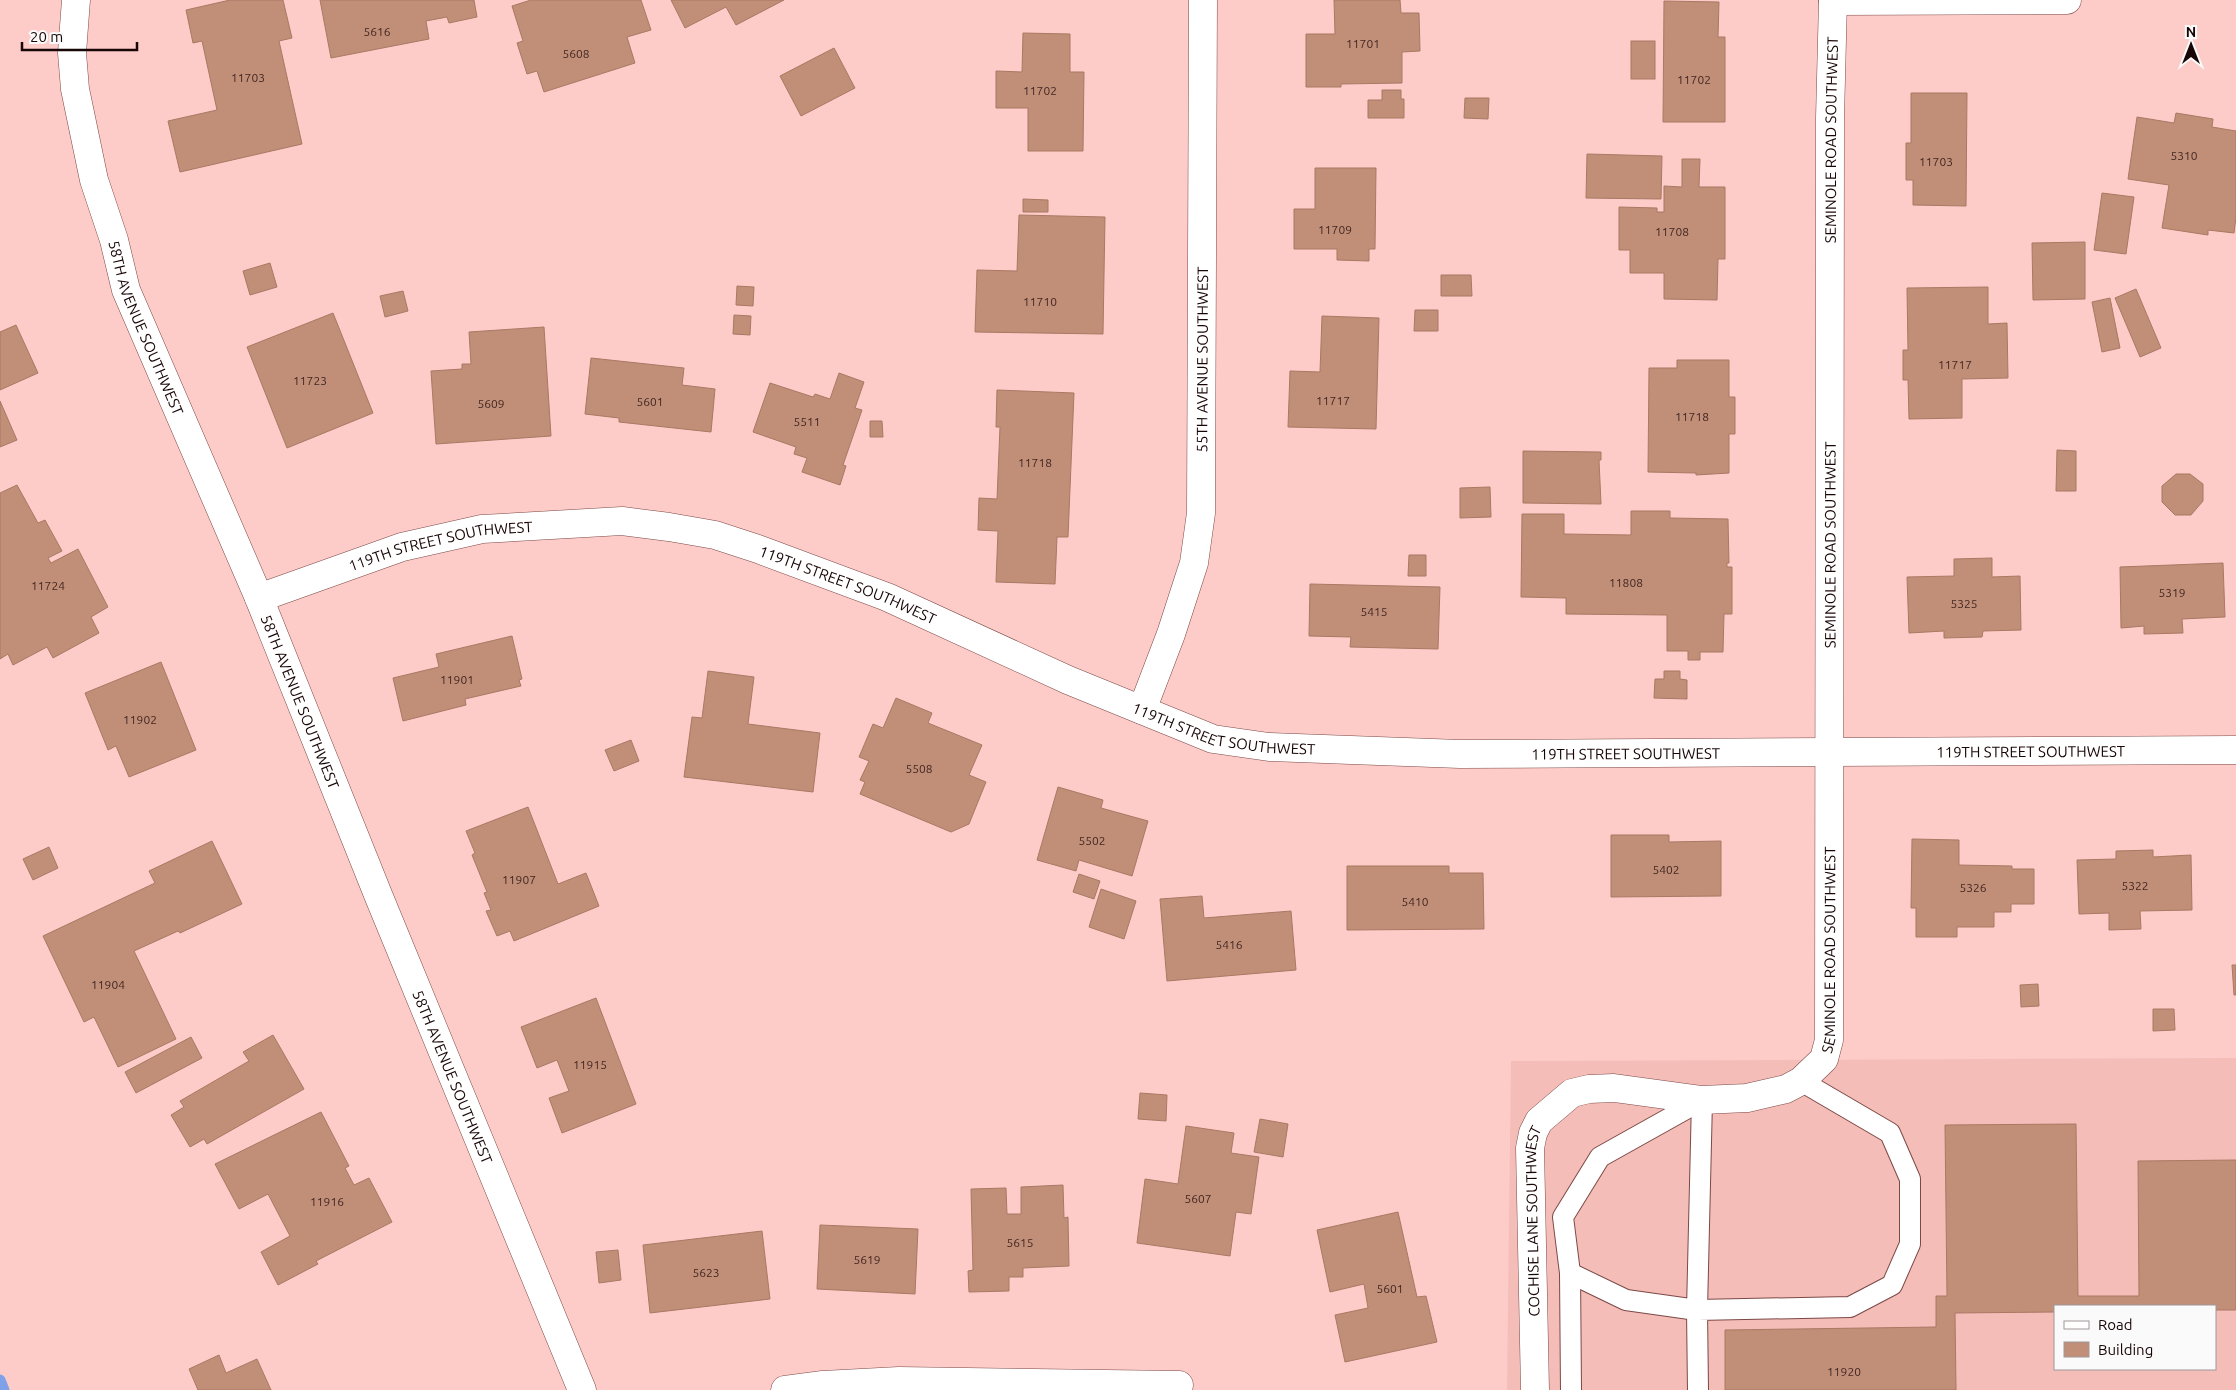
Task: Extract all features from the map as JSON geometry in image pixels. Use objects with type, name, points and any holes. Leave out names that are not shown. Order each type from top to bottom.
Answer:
[{"type":"street","name":"58TH AVENUE SOUTHWEST","points":[[76,0],[72,53],[74,89],[94,180],[114,240],[126,290],[259,598],[379,897],[582,1390]]},
{"type":"street","name":"55TH AVENUE SOUTHWEST","points":[[1142,710],[1171,634],[1194,563],[1200,512],[1203,0]]},
{"type":"street","points":[[1833,1],[2067,0]]},
{"type":"street","name":"SEMINOLE ROAD SOUTHWEST","points":[[1802,1081],[1824,1059],[1829,1040],[1830,118],[1833,1]]},
{"type":"street","name":"119TH STREET SOUTHWEST","points":[[259,598],[402,547],[482,529],[622,522],[668,526],[715,536],[758,549],[887,597],[1068,680],[1213,739],[1269,747],[1460,754],[1828,750],[2236,750]]},
{"type":"street","name":"COCHISE LANE SOUTHWEST","points":[[1535,1390],[1530,1148],[1533,1133],[1539,1121],[1548,1111],[1572,1093],[1589,1089],[1614,1088],[1702,1100],[1747,1098],[1786,1089],[1802,1081]]},
{"type":"street","points":[[785,1390],[824,1384],[899,1381],[1179,1385]]},
{"type":"lane","points":[[1570,1273],[1626,1300],[1697,1310],[1850,1307],[1892,1285],[1910,1244],[1910,1179],[1890,1133],[1802,1081]]},
{"type":"lane","points":[[1571,1390],[1570,1273],[1563,1217],[1600,1157],[1702,1100]]},
{"type":"lane","points":[[1698,1390],[1697,1310],[1702,1100]]},
{"type":"shaded area","points":[[2236,1058],[2236,1390],[1507,1390],[1511,1061]]},
{"type":"building","points":[[230,0],[283,0],[292,38],[279,41],[302,144],[180,172],[168,121],[217,110],[202,41],[193,43],[186,10]]},
{"type":"building","points":[[320,0],[474,0],[477,17],[449,23],[447,17],[426,21],[429,39],[331,58]]},
{"type":"building","points":[[531,0],[641,0],[651,30],[627,37],[635,63],[544,92],[537,71],[527,74],[517,43],[523,41],[512,6]]},
{"type":"building","points":[[671,0],[784,0],[736,25],[726,7],[685,28]]},
{"type":"building","points":[[1334,0],[1400,0],[1401,13],[1419,13],[1420,51],[1402,52],[1402,83],[1341,84],[1341,87],[1306,87],[1306,34],[1335,34]]},
{"type":"building","points":[[1664,1],[1719,2],[1718,37],[1725,37],[1725,122],[1663,122]]},
{"type":"building","points":[[1023,33],[1070,34],[1070,72],[1084,72],[1083,151],[1028,151],[1028,108],[996,108],[996,71],[1022,72]]},
{"type":"building","points":[[1631,41],[1655,41],[1655,79],[1631,79]]},
{"type":"building","points":[[834,48],[855,88],[801,116],[780,76]]},
{"type":"building","points":[[1382,90],[1401,90],[1401,99],[1404,99],[1404,118],[1368,118],[1368,100],[1382,100]]},
{"type":"building","points":[[1911,93],[1967,93],[1966,206],[1913,205],[1913,180],[1906,180],[1906,143],[1911,143]]},
{"type":"building","points":[[1465,98],[1489,98],[1488,119],[1464,118]]},
{"type":"building","points":[[2176,113],[2213,119],[2212,127],[2236,131],[2236,217],[2234,233],[2208,230],[2208,235],[2162,228],[2169,185],[2128,179],[2137,117],[2174,123]]},
{"type":"building","points":[[1587,154],[1662,156],[1661,199],[1586,198]]},
{"type":"building","points":[[1682,159],[1700,159],[1699,187],[1725,187],[1725,259],[1718,259],[1717,300],[1664,299],[1664,273],[1630,273],[1630,250],[1619,250],[1619,207],[1657,208],[1657,212],[1664,212],[1664,186],[1682,187]]},
{"type":"building","points":[[1315,168],[1376,168],[1375,249],[1369,249],[1369,261],[1337,260],[1337,249],[1294,249],[1294,209],[1315,209]]},
{"type":"building","points":[[2102,193],[2134,197],[2126,254],[2094,250]]},
{"type":"building","points":[[1023,199],[1048,200],[1048,212],[1023,212]]},
{"type":"building","points":[[1019,215],[1105,217],[1103,334],[975,332],[977,270],[1017,271]]},
{"type":"building","points":[[2085,242],[2085,299],[2033,300],[2032,243]]},
{"type":"building","points":[[270,263],[277,287],[250,295],[243,271]]},
{"type":"building","points":[[1441,275],[1471,275],[1472,296],[1441,296]]},
{"type":"building","points":[[737,286],[754,287],[753,306],[736,305]]},
{"type":"building","points":[[1988,287],[1988,324],[2007,323],[2008,378],[1962,379],[1962,418],[1909,419],[1908,380],[1903,380],[1903,350],[1908,350],[1907,288]]},
{"type":"building","points":[[2136,289],[2161,348],[2140,357],[2115,298]]},
{"type":"building","points":[[403,291],[408,311],[385,317],[380,296]]},
{"type":"building","points":[[2110,298],[2120,348],[2102,352],[2092,302]]},
{"type":"building","points":[[1415,310],[1438,310],[1438,331],[1414,331]]},
{"type":"building","points":[[333,313],[373,413],[287,448],[247,347]]},
{"type":"building","points":[[734,315],[751,316],[750,335],[733,334]]},
{"type":"building","points":[[1322,316],[1379,318],[1376,429],[1288,427],[1290,371],[1320,372]]},
{"type":"building","points":[[16,325],[38,373],[0,390],[0,332]]},
{"type":"building","points":[[544,327],[551,436],[436,444],[431,371],[462,369],[462,364],[471,364],[469,332]]},
{"type":"building","points":[[591,358],[684,368],[682,385],[715,389],[711,432],[619,422],[619,418],[585,414]]},
{"type":"building","points":[[1677,360],[1729,360],[1729,397],[1735,397],[1735,434],[1729,434],[1729,473],[1696,475],[1696,473],[1648,472],[1649,368],[1677,368]]},
{"type":"building","points":[[839,373],[864,382],[855,408],[862,410],[843,465],[846,466],[840,485],[802,472],[807,458],[794,454],[796,447],[753,432],[770,383],[813,397],[815,394],[830,399]]},
{"type":"building","points":[[997,390],[1074,393],[1068,537],[1057,537],[1055,584],[996,582],[998,531],[978,530],[979,498],[997,499],[1000,427],[996,427]]},
{"type":"building","points":[[0,401],[17,440],[0,447]]},
{"type":"building","points":[[870,421],[882,421],[883,437],[870,437]]},
{"type":"building","points":[[2057,450],[2076,451],[2076,491],[2056,491]]},
{"type":"building","points":[[1523,451],[1601,452],[1601,460],[1599,460],[1601,504],[1523,503]]},
{"type":"building","points":[[2176,474],[2190,474],[2203,484],[2203,501],[2191,515],[2175,515],[2162,502],[2162,486]]},
{"type":"building","points":[[17,485],[38,523],[45,520],[62,551],[48,558],[51,563],[78,549],[108,607],[91,617],[99,633],[53,658],[47,647],[13,665],[8,654],[0,659],[0,493]]},
{"type":"building","points":[[1490,487],[1491,517],[1460,518],[1460,488]]},
{"type":"building","points":[[1631,511],[1670,511],[1670,518],[1728,519],[1729,563],[1727,563],[1727,567],[1732,567],[1732,614],[1724,614],[1723,652],[1700,652],[1700,660],[1688,660],[1688,651],[1667,651],[1667,615],[1566,614],[1566,598],[1521,597],[1522,514],[1564,514],[1564,534],[1631,535]]},
{"type":"building","points":[[1409,555],[1426,555],[1426,576],[1408,576]]},
{"type":"building","points":[[1992,558],[1992,577],[2020,576],[2021,630],[1983,631],[1982,637],[1944,638],[1944,631],[1909,633],[1907,577],[1954,576],[1954,559]]},
{"type":"building","points":[[2223,563],[2225,617],[2182,619],[2183,633],[2144,634],[2144,626],[2121,628],[2120,567]]},
{"type":"building","points":[[1310,584],[1440,587],[1438,649],[1350,647],[1351,637],[1309,636]]},
{"type":"building","points":[[512,636],[522,679],[519,680],[521,686],[465,699],[466,705],[403,721],[393,678],[439,667],[436,654]]},
{"type":"building","points":[[161,662],[196,750],[129,777],[116,746],[108,750],[85,693]]},
{"type":"building","points":[[708,671],[754,677],[748,724],[820,733],[813,792],[684,777],[692,717],[702,718]]},
{"type":"building","points":[[1664,671],[1680,671],[1680,679],[1687,680],[1687,699],[1654,698],[1655,679],[1664,679]]},
{"type":"building","points":[[896,698],[932,713],[928,723],[982,745],[969,775],[986,782],[969,824],[951,832],[860,794],[865,782],[860,780],[869,761],[859,757],[873,724],[883,728]]},
{"type":"building","points":[[631,740],[639,761],[614,771],[605,750]]},
{"type":"building","points":[[1058,787],[1103,800],[1101,808],[1148,821],[1132,876],[1079,860],[1076,871],[1037,860]]},
{"type":"building","points":[[528,807],[558,884],[586,873],[599,906],[514,941],[510,931],[497,936],[486,911],[491,910],[484,893],[487,892],[472,855],[475,853],[466,831]]},
{"type":"building","points":[[1611,835],[1669,835],[1669,842],[1721,841],[1721,896],[1611,897]]},
{"type":"building","points":[[1912,839],[1959,840],[1959,865],[2012,866],[2012,869],[2034,869],[2034,904],[2011,904],[2011,912],[1994,912],[1994,927],[1957,927],[1957,937],[1916,937],[1916,908],[1911,908]]},
{"type":"building","points":[[212,841],[242,904],[180,933],[178,931],[134,951],[176,1039],[118,1067],[94,1017],[84,1022],[43,936],[155,883],[149,871]]},
{"type":"building","points":[[49,847],[58,868],[33,880],[23,859]]},
{"type":"building","points":[[2153,850],[2153,857],[2191,855],[2192,910],[2140,911],[2141,929],[2109,930],[2109,913],[2079,914],[2077,860],[2116,859],[2116,851]]},
{"type":"building","points":[[1347,866],[1449,866],[1449,873],[1483,873],[1484,929],[1347,930]]},
{"type":"building","points":[[1079,874],[1100,881],[1094,899],[1073,892]]},
{"type":"building","points":[[1101,889],[1136,901],[1124,939],[1089,927]]},
{"type":"building","points":[[1202,896],[1204,918],[1291,911],[1296,970],[1167,981],[1160,899]]},
{"type":"building","points":[[2232,965],[2236,965],[2236,995],[2234,995]]},
{"type":"building","points":[[2038,984],[2039,1006],[2021,1007],[2020,985]]},
{"type":"building","points":[[596,998],[636,1104],[562,1133],[549,1098],[569,1091],[557,1060],[537,1068],[521,1027]]},
{"type":"building","points":[[2153,1009],[2174,1009],[2175,1030],[2153,1031]]},
{"type":"building","points":[[273,1035],[304,1089],[207,1144],[204,1139],[190,1147],[171,1115],[184,1107],[180,1101],[249,1061],[243,1052]]},
{"type":"building","points":[[191,1037],[202,1058],[136,1093],[125,1072]]},
{"type":"building","points":[[1140,1093],[1167,1095],[1166,1121],[1138,1119]]},
{"type":"building","points":[[321,1112],[349,1166],[345,1168],[354,1185],[369,1178],[392,1222],[316,1261],[318,1264],[278,1285],[261,1252],[290,1236],[268,1194],[239,1209],[215,1164]]},
{"type":"building","points":[[1260,1119],[1288,1124],[1283,1157],[1254,1152]]},
{"type":"building","points":[[2076,1124],[2078,1296],[2139,1296],[2138,1161],[2236,1160],[2236,1310],[2216,1310],[2216,1305],[2054,1305],[2054,1312],[1955,1313],[1956,1390],[1725,1390],[1725,1330],[1936,1327],[1936,1296],[1947,1296],[1945,1125]]},
{"type":"building","points":[[1186,1126],[1234,1133],[1231,1153],[1259,1157],[1251,1214],[1236,1212],[1230,1256],[1137,1243],[1145,1179],[1178,1184]]},
{"type":"building","points":[[1063,1185],[1064,1218],[1068,1217],[1069,1266],[1023,1268],[1023,1277],[1009,1277],[1009,1291],[969,1292],[968,1271],[973,1270],[971,1189],[1006,1188],[1007,1214],[1021,1214],[1021,1187]]},
{"type":"building","points":[[1398,1212],[1417,1297],[1426,1296],[1437,1342],[1345,1362],[1335,1315],[1368,1308],[1364,1284],[1330,1292],[1317,1230]]},
{"type":"building","points":[[820,1225],[918,1229],[915,1294],[817,1289]]},
{"type":"building","points":[[762,1231],[770,1299],[650,1313],[643,1245]]},
{"type":"building","points":[[618,1250],[621,1280],[599,1283],[596,1252]]},
{"type":"building","points":[[219,1355],[226,1373],[257,1359],[271,1390],[198,1390],[189,1369]]},
{"type":"waterway","points":[[0,1380],[4,1390]]}]
